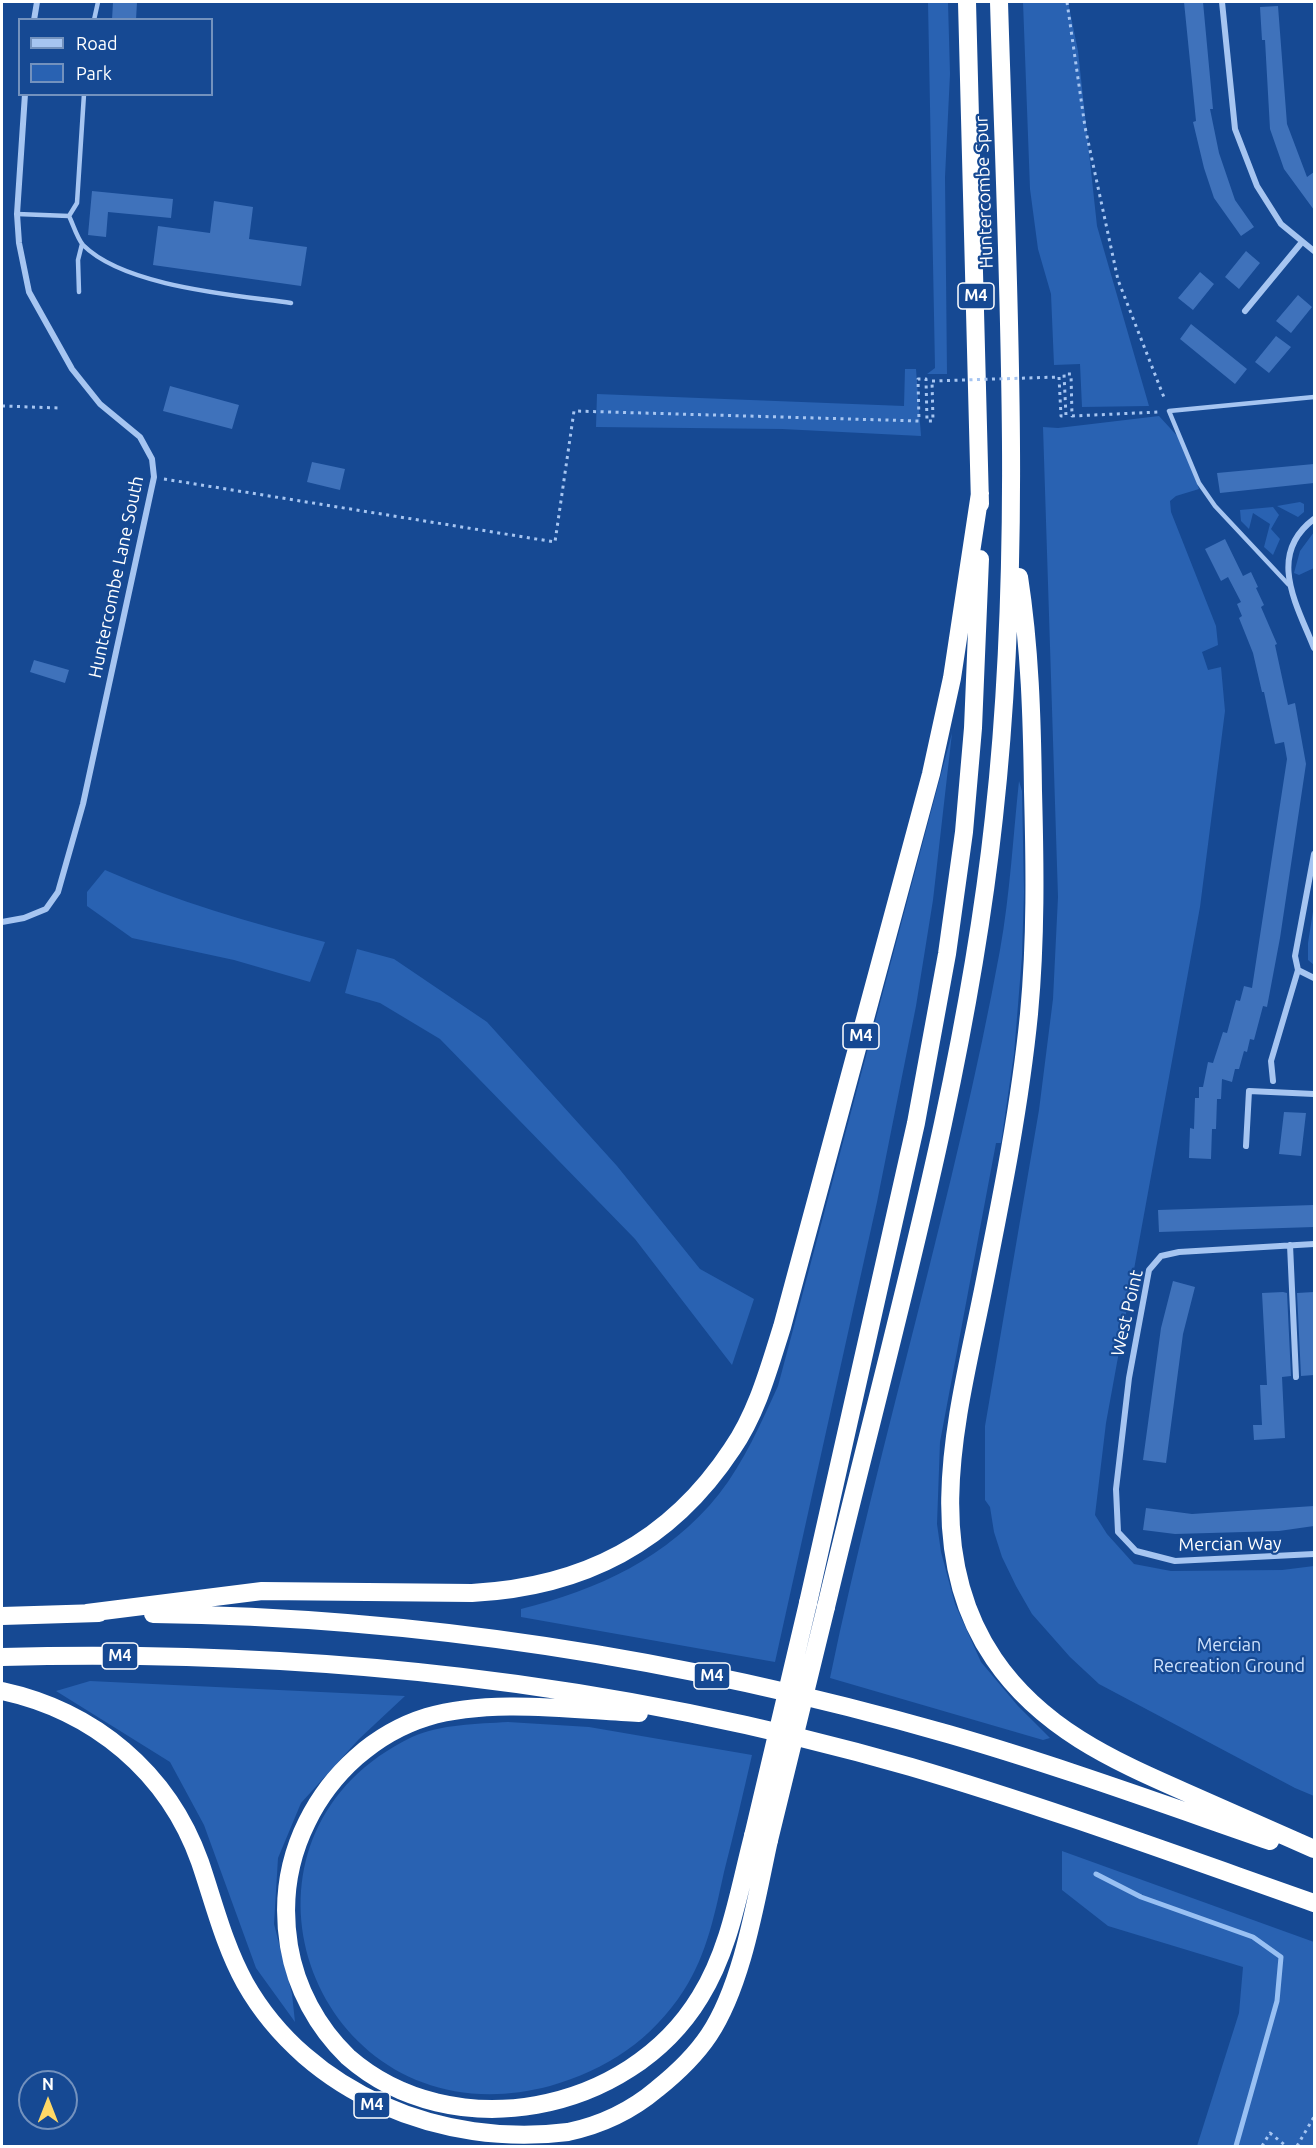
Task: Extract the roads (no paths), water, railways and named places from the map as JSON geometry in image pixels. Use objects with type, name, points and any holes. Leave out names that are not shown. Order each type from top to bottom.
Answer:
[{"type":"highway","name":"Huntercombe Spur","points":[[967,2],[980,493]]},
{"type":"highway","name":"Huntercombe Spur","points":[[999,2],[1008,295],[1011,525]]},
{"type":"highway","name":"M4","points":[[817,1605],[916,1123],[952,924],[964,832],[977,673],[980,493]]},
{"type":"highway","name":"M4","points":[[87,1613],[262,1591],[463,1594],[507,1591],[554,1582],[589,1569],[631,1549],[664,1527],[701,1491],[733,1448],[744,1427],[758,1398],[782,1327],[931,774],[952,678],[980,493]]},
{"type":"highway","name":"M4","points":[[2,1691],[40,1701],[83,1720],[115,1742],[142,1767],[170,1802],[190,1840],[228,1947],[246,1984],[267,2015],[294,2046],[333,2079],[370,2104],[412,2122],[451,2132],[519,2138],[572,2131],[614,2117],[652,2094],[674,2076],[700,2048],[721,2013],[742,1955],[761,1838],[817,1605],[922,1214],[971,985],[993,831],[1002,739],[1010,597],[1011,525]]},
{"type":"highway","name":"M4","points":[[1011,525],[1028,630],[1035,862],[1032,980],[1025,1048],[1009,1154],[951,1456],[950,1496],[955,1561],[969,1609],[993,1658],[1023,1696],[1055,1725],[1077,1740],[1130,1767],[1314,1849]]},
{"type":"highway","name":"M4","points":[[2,1616],[87,1613],[219,1615],[411,1627],[568,1648],[712,1676],[948,1734],[1045,1764],[1314,1857]]},
{"type":"highway","name":"M4","points":[[2,1657],[238,1657],[377,1666],[540,1686],[700,1715],[821,1743],[932,1774],[1108,1830],[1314,1903]]},
{"type":"highway","name":"M4","points":[[700,1715],[495,1708],[428,1716],[388,1734],[347,1765],[332,1782],[310,1815],[296,1849],[290,1870],[286,1919],[290,1953],[298,1982],[317,2019],[338,2046],[365,2071],[407,2097],[447,2109],[489,2113],[534,2108],[582,2096],[618,2078],[659,2048],[679,2028],[701,1996],[725,1943],[761,1838]]},
{"type":"street","points":[[34,18],[37,2]]},
{"type":"street","points":[[1222,2],[1235,129],[1257,186],[1281,224],[1314,251]]},
{"type":"street","name":"Huntercombe Lane South","points":[[2,922],[24,918],[46,909],[58,891],[83,804],[154,477],[152,459],[140,437],[100,404],[72,369],[28,292],[19,243],[17,214],[25,96]]},
{"type":"street","points":[[1245,311],[1302,243]]},
{"type":"street","points":[[1314,519],[1290,549],[1288,584],[1314,648]]},
{"type":"street","points":[[1273,1081],[1271,1061],[1298,970],[1295,956],[1314,854]]},
{"type":"street","points":[[1298,970],[1314,978]]},
{"type":"street","points":[[1246,1146],[1249,1091],[1314,1094]]},
{"type":"street","name":"West Point","points":[[1119,1533],[1116,1489],[1127,1389],[1149,1270],[1161,1256],[1179,1252],[1314,1244]]},
{"type":"street","points":[[1290,1245],[1296,1377]]},
{"type":"street","name":"Mercian Way","points":[[1119,1533],[1136,1551],[1175,1561],[1314,1554]]},
{"type":"lane","points":[[94,18],[98,2]]},
{"type":"lane","points":[[69,216],[77,203],[84,96]]},
{"type":"lane","points":[[17,214],[69,216]]},
{"type":"lane","points":[[69,216],[82,244],[104,260],[146,278],[192,290],[291,303]]},
{"type":"lane","points":[[79,292],[78,260],[82,244]]},
{"type":"lane","points":[[1288,584],[1215,506],[1199,483],[1169,411],[1314,397]]},
{"type":"waterway","points":[[1096,1874],[1141,1897],[1253,1937],[1281,1957],[1277,2001],[1236,2146]]},
{"type":"park label","name":"Mercian Recreation Ground","points":[[1229,1655]]}]
